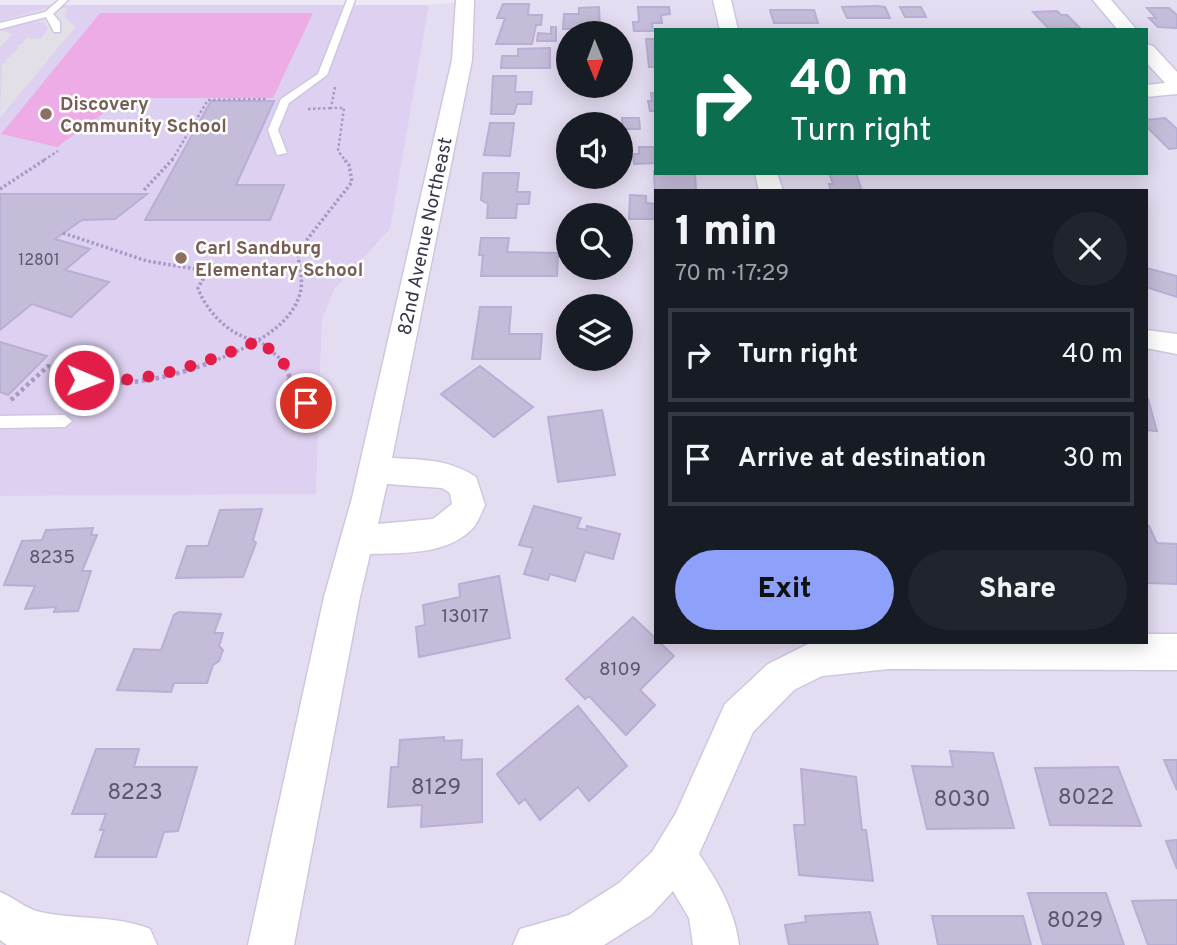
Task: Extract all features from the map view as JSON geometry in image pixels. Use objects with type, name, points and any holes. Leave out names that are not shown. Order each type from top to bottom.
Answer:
[{"type":"street","name":"82nd Avenue Northeast","points":[[271,945],[342,597],[374,470],[462,60],[465,0]]},
{"type":"street","points":[[722,0],[729,28]]},
{"type":"street","points":[[1102,0],[1126,28]]},
{"type":"street","points":[[1148,52],[1177,86]]},
{"type":"street","points":[[1148,91],[1177,86]]},
{"type":"street","points":[[1148,340],[1177,344]]},
{"type":"street","points":[[357,540],[444,532],[461,521],[469,505],[465,486],[448,475],[374,470]]},
{"type":"street","points":[[536,945],[577,936],[601,936],[667,867],[675,855],[691,828],[739,718],[781,677],[818,657],[888,646],[1177,652]]},
{"type":"street","points":[[675,855],[709,909],[715,925],[716,945]]},
{"type":"street","points":[[0,914],[27,933],[68,940],[134,945]]},
{"type":"lane","points":[[0,26],[48,14],[64,0]]},
{"type":"lane","points":[[281,153],[273,130],[285,101],[322,75],[351,0]]},
{"type":"lane","points":[[48,14],[57,30]]},
{"type":"lane","points":[[0,422],[65,421]]},
{"type":"path","points":[[331,108],[336,75]]},
{"type":"path","points":[[10,401],[48,366],[84,380],[131,381],[201,365],[260,340],[295,306],[302,282],[298,251],[352,182],[349,165],[338,151],[344,108],[274,109],[278,99],[208,100],[169,166],[144,190]]},
{"type":"path","points":[[0,189],[58,151]]},
{"type":"path","points":[[63,233],[147,261],[202,270],[206,274],[198,288],[201,297],[246,341],[260,340],[288,368],[294,395],[298,400],[327,406]]},
{"type":"path","points":[[65,421],[96,381]]},
{"type":"shaded area","points":[[481,0],[1177,0],[1177,945],[0,945],[0,496],[316,494],[322,320],[335,288],[390,228],[429,5]]},
{"type":"shaded area","name":"Carl Sandburg Elementary School","points":[[0,5],[429,5],[390,229],[335,288],[322,320],[316,494],[0,496]]},
{"type":"shaded area","points":[[47,8],[67,8],[65,18],[76,26],[0,118],[2,64],[8,62],[5,60],[12,57],[10,55],[16,52],[19,48],[17,46],[26,38],[40,39],[48,29],[44,23],[35,21],[6,27],[2,30],[12,34],[0,48],[0,21]]},
{"type":"shaded area","points":[[100,13],[313,13],[273,98],[125,98],[57,147],[1,134]]},
{"type":"building","points":[[503,4],[529,4],[528,15],[542,15],[541,25],[536,25],[532,44],[496,44],[505,18],[497,18]]},
{"type":"building","points":[[599,7],[600,21],[564,21],[564,14],[579,14],[579,8]]},
{"type":"building","points":[[638,7],[669,7],[670,14],[661,15],[662,23],[652,23],[653,31],[634,31],[634,22],[639,22]]},
{"type":"building","points":[[842,7],[885,7],[890,18],[847,18]]},
{"type":"building","points":[[900,7],[921,7],[926,17],[905,17]]},
{"type":"building","points":[[1147,8],[1169,8],[1177,15],[1177,28],[1158,27],[1149,18],[1156,18]]},
{"type":"building","points":[[770,10],[814,10],[818,23],[774,23]]},
{"type":"building","points":[[1057,11],[1061,15],[1067,15],[1080,28],[1048,28],[1033,12]]},
{"type":"building","points":[[551,27],[556,27],[556,41],[537,41],[538,33],[551,34]]},
{"type":"building","points":[[646,39],[654,39],[654,67],[649,67]]},
{"type":"building","points":[[550,48],[550,68],[501,68],[502,56],[518,56],[518,49]]},
{"type":"building","points":[[493,76],[516,76],[515,92],[532,92],[531,104],[517,104],[514,114],[491,114]]},
{"type":"building","points":[[651,93],[654,93],[654,111],[650,111],[648,101],[652,101]]},
{"type":"building","points":[[211,101],[274,101],[236,185],[284,185],[270,220],[145,220]]},
{"type":"building","points":[[633,118],[639,118],[640,129],[633,129]]},
{"type":"building","points":[[1165,118],[1177,129],[1177,148],[1169,149],[1148,128],[1148,120]]},
{"type":"building","points":[[490,123],[514,123],[510,156],[484,155]]},
{"type":"building","points":[[639,147],[654,147],[654,163],[634,164],[633,154],[639,154]]},
{"type":"building","points":[[483,173],[519,173],[517,192],[530,192],[529,204],[517,204],[516,218],[487,218],[488,204],[481,200]]},
{"type":"building","points":[[654,175],[695,175],[696,189],[655,189]]},
{"type":"building","points":[[830,175],[857,175],[861,189],[830,189],[829,184],[833,184]]},
{"type":"building","points":[[0,194],[147,194],[115,219],[82,220],[55,239],[90,249],[65,270],[109,282],[71,317],[32,304],[0,330]]},
{"type":"building","points":[[630,195],[646,196],[646,203],[654,204],[654,219],[633,219]]},
{"type":"building","points":[[481,238],[509,238],[507,252],[556,253],[556,276],[481,276],[483,255],[479,255]]},
{"type":"building","points":[[1148,269],[1177,276],[1177,297],[1148,288]]},
{"type":"building","points":[[480,307],[511,307],[509,334],[542,334],[540,359],[472,359]]},
{"type":"building","points":[[0,342],[47,356],[8,395],[0,392]]},
{"type":"building","points":[[480,366],[533,407],[494,437],[441,394]]},
{"type":"building","points":[[1148,399],[1157,431],[1148,430]]},
{"type":"building","points":[[602,410],[615,475],[558,482],[548,417]]},
{"type":"building","points":[[534,506],[581,518],[577,528],[586,530],[587,526],[620,534],[613,559],[585,552],[575,581],[550,574],[548,580],[524,574],[533,548],[519,545]]},
{"type":"building","points":[[262,509],[253,540],[256,543],[243,577],[176,578],[187,546],[208,546],[220,510]]},
{"type":"building","points":[[1148,526],[1157,543],[1177,544],[1177,584],[1148,583]]},
{"type":"building","points":[[93,528],[91,535],[97,535],[82,571],[91,571],[78,611],[54,612],[56,607],[25,609],[35,586],[4,585],[22,541],[42,540],[46,530]]},
{"type":"building","points":[[499,576],[510,638],[419,657],[416,627],[425,625],[423,605],[460,597],[459,584]]},
{"type":"building","points":[[179,612],[221,614],[214,633],[223,633],[219,646],[223,650],[219,661],[213,665],[207,683],[174,683],[171,692],[117,690],[134,649],[161,650],[174,615]]},
{"type":"building","points":[[633,617],[654,637],[654,644],[661,644],[674,656],[640,690],[655,705],[626,735],[589,696],[585,699],[566,679]]},
{"type":"building","points":[[578,706],[627,766],[589,801],[578,787],[540,820],[525,799],[519,804],[497,774]]},
{"type":"building","points":[[444,737],[444,741],[462,740],[461,760],[482,759],[482,822],[421,827],[422,805],[388,807],[391,767],[398,767],[400,740]]},
{"type":"building","points":[[96,749],[139,749],[134,767],[197,767],[178,831],[164,832],[156,857],[95,857],[106,814],[72,814]]},
{"type":"building","points":[[950,751],[993,753],[1014,828],[927,829],[912,766],[953,767]]},
{"type":"building","points":[[1164,760],[1177,760],[1177,790]]},
{"type":"building","points":[[1118,767],[1141,826],[1050,825],[1035,768]]},
{"type":"building","points":[[801,769],[856,777],[862,830],[866,830],[873,881],[799,875],[794,825],[805,825]]},
{"type":"building","points":[[1177,840],[1177,869],[1166,841]]},
{"type":"building","points":[[1028,893],[1106,893],[1124,945],[1043,945]]},
{"type":"building","points":[[1177,900],[1177,945],[1148,945],[1132,901]]},
{"type":"building","points":[[870,912],[878,945],[789,945],[785,925],[806,922],[805,916]]},
{"type":"building","points":[[932,916],[1023,916],[1031,945],[938,945]]},
{"type":"place","name":"Discovery Community School","points":[[46,114]]},
{"type":"place","name":"Carl Sandburg Elementary School","points":[[181,258]]},
{"type":"route","points":[[84,380],[131,381],[170,373],[201,365],[260,340],[281,358],[291,376],[294,395],[306,403]]}]
